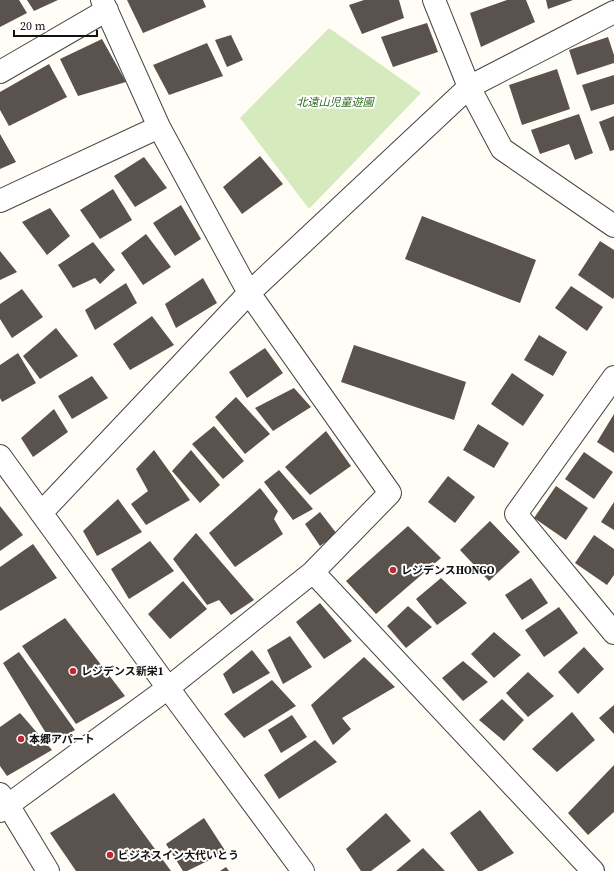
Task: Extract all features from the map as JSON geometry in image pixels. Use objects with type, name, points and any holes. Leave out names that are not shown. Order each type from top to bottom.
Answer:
[{"type":"street","points":[[434,0],[469,87],[502,149],[614,226]]},
{"type":"street","points":[[0,72],[105,5],[159,127],[249,293],[390,493],[313,572],[168,688],[3,803],[48,871]]},
{"type":"street","points":[[41,513],[249,293],[469,87],[614,12]]},
{"type":"street","points":[[0,201],[159,127]]},
{"type":"street","points":[[614,377],[516,514],[614,634]]},
{"type":"street","points":[[0,456],[303,871]]},
{"type":"street","points":[[313,572],[593,871]]},
{"type":"green space","name":"北遠山児童遊園","points":[[329,28],[421,93],[309,209],[240,118]]},
{"type":"building","points":[[0,0],[19,0],[27,13],[0,27]]},
{"type":"building","points":[[27,0],[58,0],[34,11]]},
{"type":"building","points":[[127,0],[203,0],[206,7],[143,33]]},
{"type":"building","points":[[364,0],[399,0],[404,18],[362,34],[349,5]]},
{"type":"building","points":[[507,0],[526,0],[535,22],[481,47],[470,13]]},
{"type":"building","points":[[546,0],[573,0],[548,9]]},
{"type":"building","points":[[427,23],[438,52],[393,67],[381,37]]},
{"type":"building","points":[[231,35],[243,60],[227,67],[215,40]]},
{"type":"building","points":[[608,37],[614,55],[614,63],[577,75],[569,50]]},
{"type":"building","points":[[102,39],[126,82],[78,96],[60,59]]},
{"type":"building","points":[[207,43],[223,76],[169,95],[153,65]]},
{"type":"building","points":[[49,64],[67,97],[9,126],[0,110],[0,92]]},
{"type":"building","points":[[557,69],[570,109],[522,125],[509,85]]},
{"type":"building","points":[[614,75],[614,104],[591,111],[582,85]]},
{"type":"building","points":[[579,114],[593,153],[575,160],[569,144],[540,154],[531,130]]},
{"type":"building","points":[[614,116],[614,150],[610,151],[599,122]]},
{"type":"building","points":[[0,134],[16,162],[0,169]]},
{"type":"building","points":[[260,156],[283,184],[242,214],[223,187]]},
{"type":"building","points":[[144,157],[167,188],[135,207],[114,176]]},
{"type":"building","points":[[113,189],[132,220],[100,239],[80,210]]},
{"type":"building","points":[[181,205],[201,239],[175,256],[153,223]]},
{"type":"building","points":[[50,208],[70,236],[47,255],[22,222]]},
{"type":"building","points":[[422,216],[536,260],[520,303],[405,259]]},
{"type":"building","points":[[146,234],[171,267],[143,285],[121,253]]},
{"type":"building","points":[[600,241],[614,250],[613,299],[578,275]]},
{"type":"building","points":[[93,242],[115,270],[100,284],[95,278],[73,288],[58,265]]},
{"type":"building","points":[[0,251],[17,272],[0,280]]},
{"type":"building","points":[[203,278],[217,303],[176,328],[165,304]]},
{"type":"building","points":[[126,283],[137,303],[95,330],[85,310]]},
{"type":"building","points":[[571,286],[603,307],[587,331],[555,308]]},
{"type":"building","points":[[22,289],[43,317],[12,338],[0,319],[0,304]]},
{"type":"building","points":[[152,316],[174,345],[130,370],[113,344]]},
{"type":"building","points":[[56,328],[78,356],[40,379],[23,356]]},
{"type":"building","points":[[539,335],[567,352],[553,376],[524,360]]},
{"type":"building","points":[[354,345],[466,382],[454,420],[341,382]]},
{"type":"building","points":[[265,348],[283,373],[247,398],[229,372]]},
{"type":"building","points":[[18,353],[36,383],[2,402],[0,398],[0,365]]},
{"type":"building","points":[[512,373],[544,395],[523,426],[491,404]]},
{"type":"building","points":[[92,376],[108,398],[72,419],[58,396]]},
{"type":"building","points":[[294,388],[311,407],[273,431],[255,408]]},
{"type":"building","points":[[236,397],[270,434],[245,454],[215,417]]},
{"type":"building","points":[[54,409],[68,432],[33,457],[21,438]]},
{"type":"building","points":[[614,414],[614,453],[597,442]]},
{"type":"building","points":[[478,424],[509,443],[494,468],[463,450]]},
{"type":"building","points":[[214,426],[244,461],[223,479],[192,444]]},
{"type":"building","points":[[326,431],[351,466],[310,495],[285,467]]},
{"type":"building","points":[[154,450],[190,500],[146,525],[131,504],[148,491],[136,469]]},
{"type":"building","points":[[191,450],[220,485],[200,503],[172,471]]},
{"type":"building","points":[[584,452],[613,472],[594,499],[565,479]]},
{"type":"building","points":[[279,470],[313,509],[293,520],[264,482]]},
{"type":"building","points":[[448,476],[475,497],[455,523],[428,502]]},
{"type":"building","points":[[556,486],[588,508],[566,540],[534,518]]},
{"type":"building","points":[[260,488],[278,511],[274,519],[283,534],[235,567],[209,533]]},
{"type":"building","points":[[118,499],[142,532],[97,556],[83,531]]},
{"type":"building","points":[[614,502],[614,530],[601,522]]},
{"type":"building","points":[[0,506],[23,535],[0,551]]},
{"type":"building","points":[[320,512],[337,534],[320,546],[305,524]]},
{"type":"building","points":[[490,521],[520,552],[489,581],[460,550]]},
{"type":"building","name":"レジデンスHONGO","points":[[408,526],[441,558],[376,614],[346,581]]},
{"type":"building","points":[[196,533],[254,600],[231,615],[219,600],[207,605],[173,559]]},
{"type":"building","points":[[594,535],[614,549],[614,575],[607,585],[575,563]]},
{"type":"building","points":[[150,541],[174,571],[129,599],[111,569]]},
{"type":"building","points":[[33,544],[57,578],[0,611],[0,567]]},
{"type":"building","points":[[441,578],[467,603],[437,625],[416,599]]},
{"type":"building","points":[[531,578],[548,603],[522,620],[505,595]]},
{"type":"building","points":[[183,581],[207,609],[170,639],[148,614]]},
{"type":"building","points":[[320,603],[352,641],[324,659],[296,622]]},
{"type":"building","points":[[408,606],[432,627],[406,648],[387,626]]},
{"type":"building","points":[[559,607],[578,633],[544,657],[525,630]]},
{"type":"building","name":"レジデンス新栄1","points":[[65,618],[125,696],[76,724],[22,646]]},
{"type":"building","points":[[494,632],[521,655],[494,678],[471,654]]},
{"type":"building","points":[[290,636],[312,667],[283,684],[267,650]]},
{"type":"building","points":[[584,647],[604,669],[578,694],[558,672]]},
{"type":"building","points":[[252,650],[270,673],[233,694],[223,674]]},
{"type":"building","points":[[19,652],[75,730],[52,743],[3,663]]},
{"type":"building","points":[[364,657],[395,687],[342,718],[351,729],[333,745],[311,705]]},
{"type":"building","points":[[463,661],[488,682],[463,701],[442,678]]},
{"type":"building","points":[[528,672],[554,696],[528,717],[506,693]]},
{"type":"building","points":[[272,680],[296,706],[244,738],[224,714]]},
{"type":"building","points":[[502,699],[524,720],[504,741],[479,720]]},
{"type":"building","points":[[614,705],[614,734],[599,718]]},
{"type":"building","points":[[572,712],[595,740],[557,772],[532,749]]},
{"type":"building","name":"本郷アパート","points":[[20,713],[52,750],[7,776],[0,766],[0,727]]},
{"type":"building","points":[[292,715],[307,737],[281,753],[268,730]]},
{"type":"building","points":[[315,740],[337,762],[279,799],[264,775]]},
{"type":"building","points":[[614,765],[614,812],[588,835],[568,813]]},
{"type":"building","points":[[114,793],[171,871],[76,871],[50,833]]},
{"type":"building","points":[[480,810],[514,853],[482,871],[478,871],[450,833]]},
{"type":"building","points":[[386,813],[411,841],[371,871],[361,871],[346,849]]},
{"type":"building","points":[[204,818],[226,852],[187,871],[183,871],[166,844]]},
{"type":"building","points":[[423,848],[445,871],[396,871]]},
{"type":"building","points":[[226,867],[229,871],[220,871]]},
{"type":"place","name":"レジデンスHONGO","points":[[393,570]]},
{"type":"place","name":"レジデンス新栄1","points":[[73,671]]},
{"type":"place","name":"本郷アパート","points":[[21,739]]},
{"type":"place","name":"ビジネスイン大代いとう","points":[[110,855]]}]
